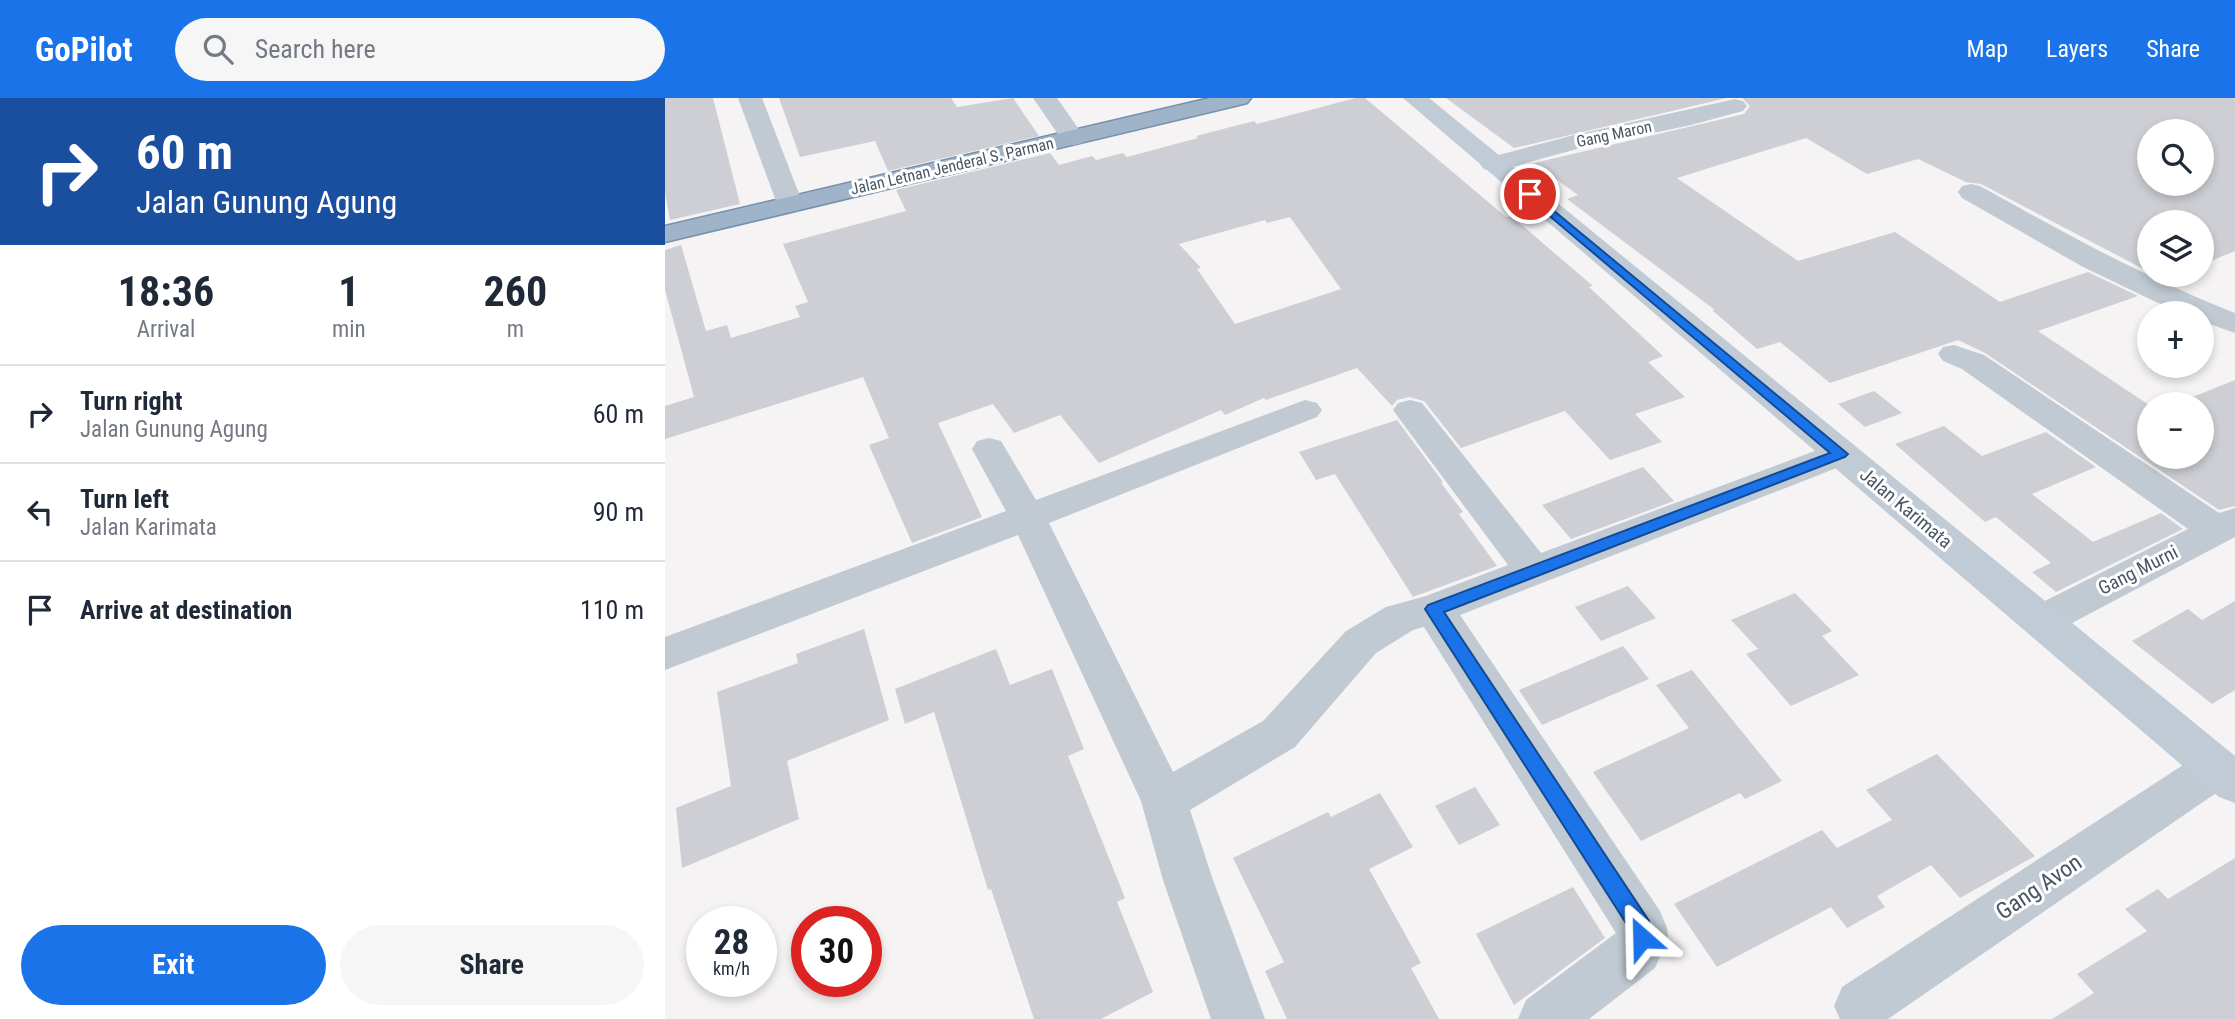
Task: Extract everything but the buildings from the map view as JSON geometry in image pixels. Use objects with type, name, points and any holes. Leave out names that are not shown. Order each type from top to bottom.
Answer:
[{"type":"highway","name":"Jalan Letnan Jenderal S. Parman","points":[[665,234],[1239,98]]},
{"type":"main road","name":"Jalan Karimata","points":[[1415,98],[2226,775]]},
{"type":"street","points":[[750,98],[790,204]]},
{"type":"street","points":[[1045,98],[1073,138]]},
{"type":"street","name":"Gang Maron","points":[[1493,164],[1585,139],[1691,118],[1735,106]]},
{"type":"street","points":[[1971,192],[2093,261],[2166,296],[2235,324]]},
{"type":"street","points":[[1954,354],[1973,362],[2226,525]]},
{"type":"street","points":[[665,654],[1305,410]]},
{"type":"street","points":[[1410,410],[1533,571]]},
{"type":"street","points":[[989,449],[1028,517],[1164,801],[1188,880],[1238,1019]]},
{"type":"street","points":[[1164,801],[1279,734],[1361,642],[1400,618],[1434,609],[1840,454]]},
{"type":"street","name":"Gang Murni","points":[[2041,621],[2226,525]]},
{"type":"street","points":[[1434,609],[1642,928],[1637,950],[1545,1019]]},
{"type":"street","name":"Gang Avon","points":[[1861,1006],[2226,775]]},
{"type":"route","points":[[1530,194],[1840,454],[1434,609],[1642,928],[1642,938]]}]
